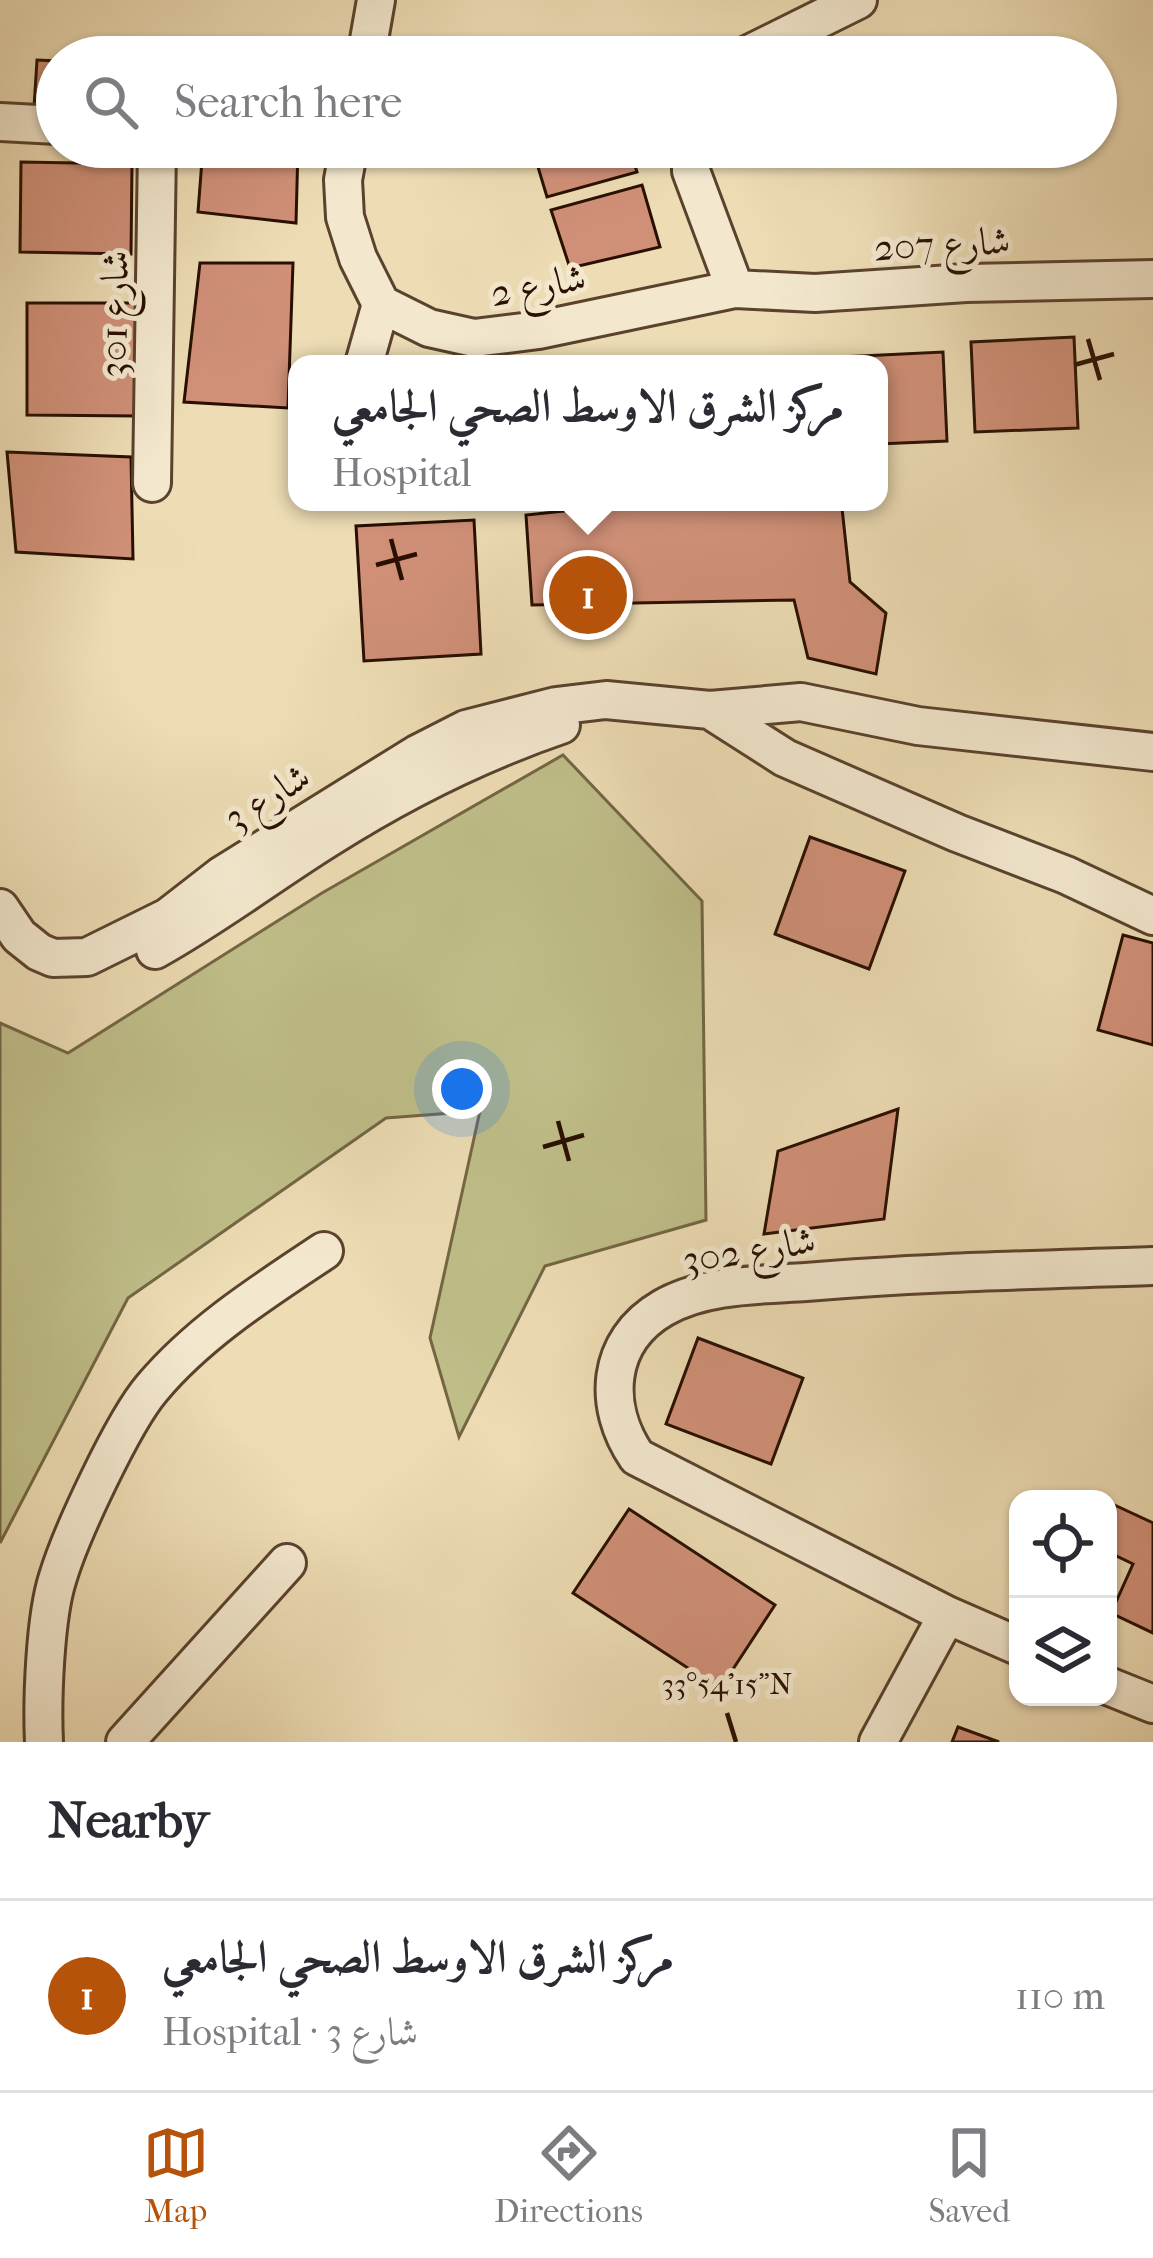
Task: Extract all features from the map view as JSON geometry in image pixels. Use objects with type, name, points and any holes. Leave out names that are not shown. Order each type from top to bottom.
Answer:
[{"type":"street","points":[[370,36],[376,0]]},
{"type":"street","points":[[785,36],[858,0]]},
{"type":"street","points":[[0,122],[36,124]]},
{"type":"street","name":"شارع 301","points":[[152,483],[157,168]]},
{"type":"street","points":[[345,168],[345,217],[358,258],[381,304],[367,355]]},
{"type":"street","points":[[691,168],[735,290]]},
{"type":"street","name":"شارع 207","points":[[735,290],[815,293],[966,283],[1153,279]]},
{"type":"street","name":"شارع 2","points":[[381,304],[429,328],[474,338],[538,330],[735,290]]},
{"type":"street","name":"شارع 3","points":[[0,942],[17,959],[50,975],[84,978],[118,970],[223,912],[327,839],[448,770],[563,724],[606,700]]},
{"type":"street","name":"شارع 3","points":[[0,908],[20,936],[39,952],[53,958],[87,957],[168,917],[222,875],[417,754],[466,729],[528,710],[606,700],[710,710],[801,702],[918,726],[1153,752]]},
{"type":"street","points":[[710,710],[784,758],[1066,874],[1153,916]]},
{"type":"street","points":[[44,1742],[42,1704],[57,1580],[105,1471],[150,1390],[206,1335],[324,1251]]},
{"type":"street","name":"شارع 302","points":[[1009,1642],[637,1456],[623,1437],[612,1396],[613,1375],[632,1335],[666,1306],[692,1297],[751,1286],[876,1276],[1153,1266]]},
{"type":"street","points":[[125,1742],[287,1563]]},
{"type":"street","points":[[878,1742],[947,1615]]},
{"type":"street","points":[[1117,1690],[1153,1704]]},
{"type":"shaded area","points":[[563,755],[702,901],[706,1220],[545,1266],[459,1437],[430,1338],[480,1111],[386,1118],[128,1298],[0,1543],[0,1023],[68,1053],[322,893]]},
{"type":"building","points":[[21,162],[36,162],[36,168],[132,168],[131,254],[20,252]]},
{"type":"building","points":[[201,168],[297,168],[296,223],[198,212]]},
{"type":"building","points":[[538,168],[636,168],[637,172],[547,197]]},
{"type":"building","points":[[642,185],[660,247],[570,268],[551,210]]},
{"type":"building","points":[[200,263],[293,263],[288,408],[184,402]]},
{"type":"building","points":[[27,303],[138,303],[137,416],[27,415]]},
{"type":"building","points":[[1074,337],[1078,428],[975,432],[971,342]]},
{"type":"building","points":[[943,352],[947,441],[888,444],[888,355],[882,355]]},
{"type":"building","points":[[7,452],[131,457],[133,559],[16,552]]},
{"type":"building","points":[[842,511],[850,582],[886,613],[876,674],[808,658],[794,600],[532,605],[526,515]]},
{"type":"building","points":[[474,520],[481,654],[364,661],[356,526]]},
{"type":"building","points":[[810,837],[905,871],[869,969],[775,934]]},
{"type":"building","points":[[1123,935],[1153,943],[1153,1045],[1098,1030]]},
{"type":"building","points":[[898,1109],[884,1219],[764,1234],[778,1151]]},
{"type":"building","points":[[698,1338],[803,1378],[771,1464],[666,1424]]},
{"type":"building","points":[[1117,1506],[1153,1523],[1153,1633],[1117,1616],[1117,1600],[1133,1564],[1117,1556]]},
{"type":"building","points":[[629,1509],[775,1605],[720,1689],[573,1593]]},
{"type":"building","points":[[958,1727],[999,1742],[952,1742]]},
{"type":"place","name":"مركز الشرق الاوسط الصحي الجامعي","points":[[588,595]]}]
